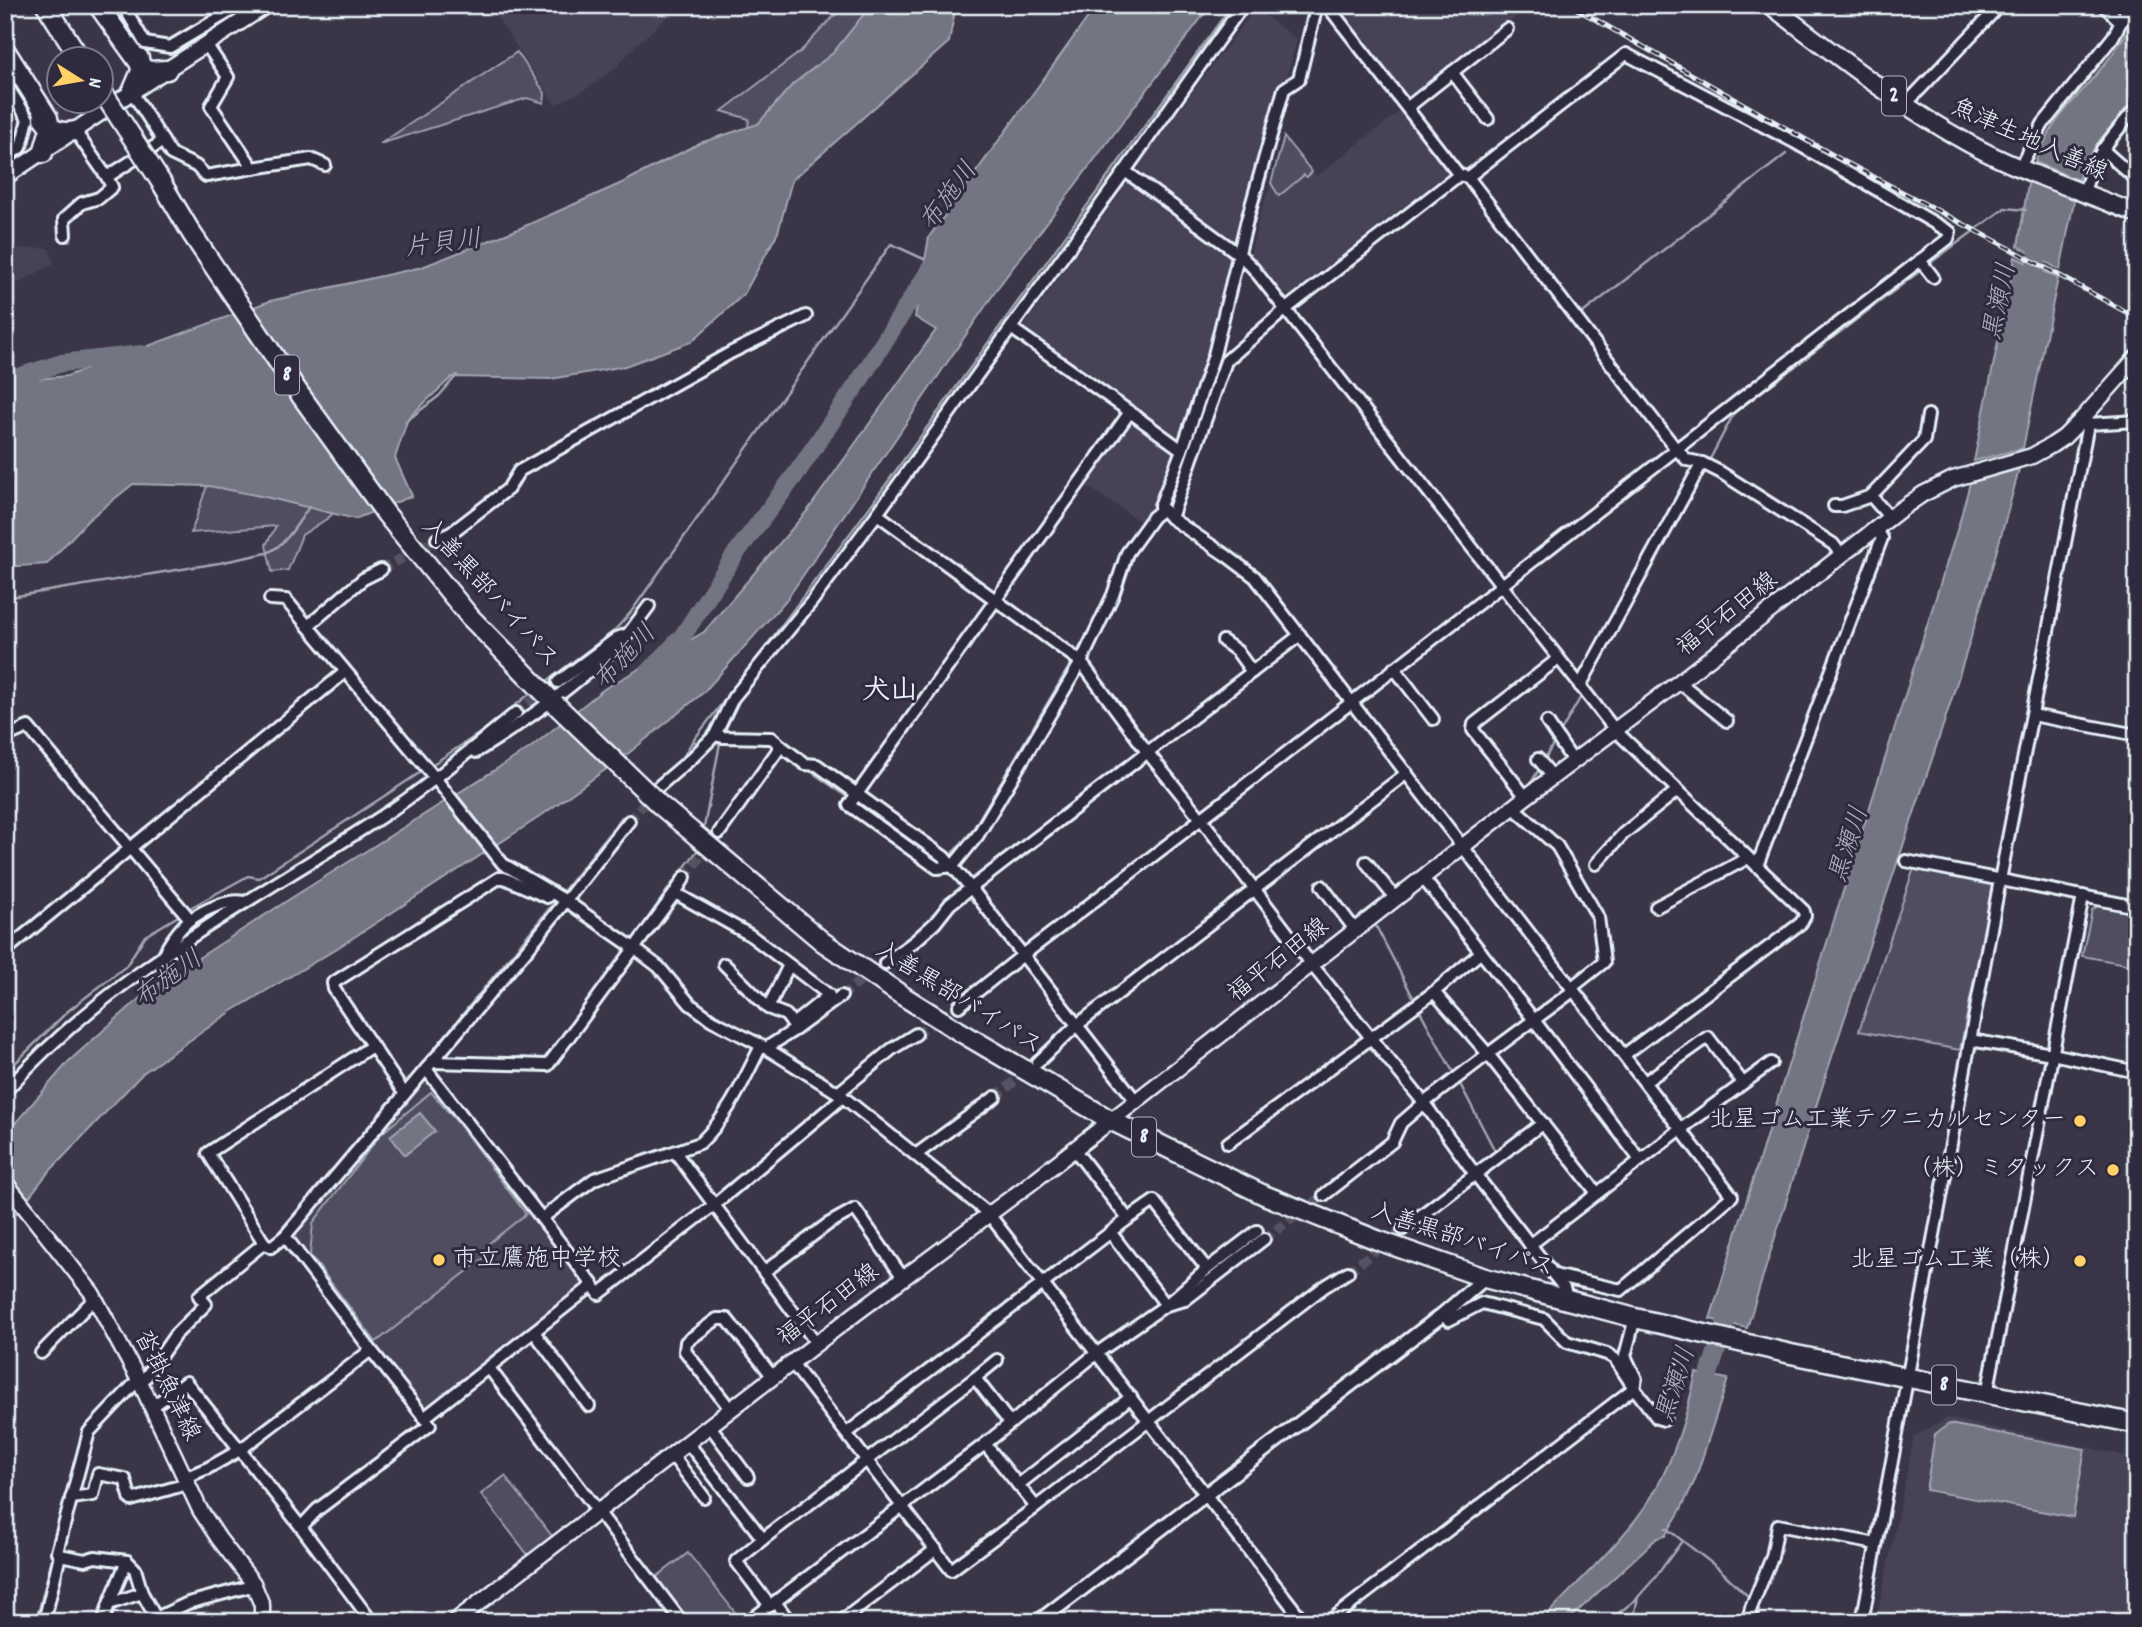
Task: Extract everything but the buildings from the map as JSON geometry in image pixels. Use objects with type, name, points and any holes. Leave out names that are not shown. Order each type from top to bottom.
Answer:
[{"type":"highway","points":[[98,5],[144,71]]},
{"type":"highway","points":[[104,5],[144,71]]},
{"type":"highway","points":[[46,6],[72,46]]},
{"type":"highway","points":[[5,50],[53,133]]},
{"type":"highway","points":[[5,58],[53,133]]},
{"type":"highway","name":"入善黒部バイパス","points":[[116,113],[192,234],[299,393],[386,514],[470,617],[553,703],[659,796],[719,857],[823,942],[957,1030],[1110,1120],[1264,1195],[1377,1240],[1485,1278],[1635,1318],[1751,1345],[2137,1424]]},
{"type":"main road","name":"魚津生地入善線","points":[[1770,5],[1905,105],[1971,145],[2137,214]]},
{"type":"main road","points":[[144,71],[206,44],[265,7]]},
{"type":"main road","points":[[5,175],[53,133],[144,71],[265,7]]},
{"type":"main road","name":"福平石田線","points":[[454,1622],[1074,1149],[1876,528],[1923,494],[1953,479],[2032,456],[2085,422],[2137,357]]},
{"type":"main road","name":"沓掛魚津線","points":[[5,1182],[95,1298],[140,1382],[200,1510],[253,1583],[262,1605],[262,1622]]},
{"type":"street","points":[[123,5],[145,43],[170,47],[241,5]]},
{"type":"street","points":[[659,796],[715,734],[733,698],[813,600],[877,514],[1243,5]]},
{"type":"street","points":[[1317,5],[1299,79],[1284,89],[1214,355],[1160,506],[1171,518],[1255,578],[1732,1196],[1621,1290],[1554,1275]]},
{"type":"street","points":[[1327,5],[1676,449],[1687,460],[1720,472],[1833,544],[1842,556]]},
{"type":"street","points":[[1905,105],[2000,5]]},
{"type":"street","points":[[2103,5],[2121,22]]},
{"type":"street","points":[[2024,168],[2043,124],[2113,37],[2129,5]]},
{"type":"street","points":[[1408,107],[1507,29]]},
{"type":"street","points":[[206,44],[228,77],[211,106],[253,168]]},
{"type":"street","points":[[959,1006],[1948,239],[1950,232],[1794,142],[1626,54],[1286,309],[1226,361],[1171,518]]},
{"type":"street","points":[[144,71],[163,141],[171,154],[195,166],[206,176],[310,159],[325,165]]},
{"type":"street","points":[[1452,72],[1488,119]]},
{"type":"street","points":[[5,83],[28,119],[21,146],[5,158]]},
{"type":"street","points":[[2081,191],[2102,149],[2137,107]]},
{"type":"street","points":[[53,133],[107,177],[112,187],[99,198],[82,203],[64,219],[65,235]]},
{"type":"street","points":[[107,177],[163,141]]},
{"type":"street","points":[[2102,149],[2137,180]]},
{"type":"street","points":[[1125,171],[1240,255],[1253,268],[1615,730],[1804,911],[1805,916],[1801,923],[1624,1055]]},
{"type":"street","points":[[1920,260],[1933,278]]},
{"type":"street","points":[[438,539],[451,533],[508,489],[519,471],[732,352],[806,316]]},
{"type":"street","points":[[1011,328],[1182,450]]},
{"type":"street","points":[[856,793],[1130,412]]},
{"type":"street","points":[[1834,506],[1871,496],[1924,440],[1928,415]]},
{"type":"street","points":[[1862,1622],[2085,422],[2137,421]]},
{"type":"street","points":[[1580,686],[1702,464]]},
{"type":"street","points":[[1871,496],[1890,518]]},
{"type":"street","points":[[953,866],[978,835],[1081,662],[1112,595],[1126,553],[1153,517],[1163,509]]},
{"type":"street","points":[[877,514],[1081,662],[1312,965],[1424,1103],[1475,1174],[1564,1288],[1568,1301]]},
{"type":"street","points":[[1656,907],[1753,862],[1882,538],[1876,528]]},
{"type":"street","points":[[308,626],[363,579],[381,570]]},
{"type":"street","points":[[270,599],[286,600],[438,781],[498,859],[635,948],[659,967],[690,1004],[712,1020],[764,1047],[841,1095],[988,1213],[1304,1622]]},
{"type":"street","points":[[5,1092],[100,1000],[244,902],[438,781],[553,703],[628,634],[649,606]]},
{"type":"street","points":[[558,682],[617,638],[628,634]]},
{"type":"street","points":[[885,962],[925,932],[950,904],[1300,635]]},
{"type":"street","points":[[1223,641],[1237,651],[1252,672]]},
{"type":"street","points":[[1526,797],[1473,730],[1474,724],[1559,659]]},
{"type":"street","points":[[1394,668],[1433,719]]},
{"type":"street","points":[[5,951],[345,672]]},
{"type":"street","points":[[1679,682],[1727,721]]},
{"type":"street","points":[[438,781],[516,713]]},
{"type":"street","points":[[2032,715],[2137,735]]},
{"type":"street","points":[[1547,722],[1573,761]]},
{"type":"street","points":[[5,737],[28,727],[190,919]]},
{"type":"street","points":[[715,734],[723,737],[772,738],[805,764],[817,765],[944,856],[1136,1101]]},
{"type":"street","points":[[719,833],[781,746]]},
{"type":"street","points":[[1538,759],[1553,777]]},
{"type":"street","points":[[1037,1063],[1077,1025],[1406,773]]},
{"type":"street","points":[[1596,864],[1623,834],[1678,790]]},
{"type":"street","points":[[1324,1195],[1392,1142],[1401,1123],[1424,1103],[1534,1020],[1604,962],[1598,917],[1557,846],[1513,807]]},
{"type":"street","points":[[372,1046],[208,1153],[264,1243],[271,1247],[285,1236],[429,1066],[629,821]]},
{"type":"street","points":[[1906,861],[2137,907]]},
{"type":"street","points":[[1366,862],[1396,899]]},
{"type":"street","points":[[429,1066],[548,1065],[685,877]]},
{"type":"street","points":[[404,1093],[334,989],[333,983],[499,878],[547,897],[551,892]]},
{"type":"street","points":[[1423,878],[1640,1160]]},
{"type":"street","points":[[1322,886],[1356,931]]},
{"type":"street","points":[[675,893],[730,923],[829,995],[795,1027]]},
{"type":"street","points":[[1987,1394],[2083,897]]},
{"type":"street","points":[[163,957],[167,947],[190,919],[219,905],[237,900],[244,902]]},
{"type":"street","points":[[1228,1143],[1434,992],[1481,952]]},
{"type":"street","points":[[724,964],[768,1008],[786,1015],[795,1027]]},
{"type":"street","points":[[768,1008],[789,965]]},
{"type":"street","points":[[1434,992],[1488,1054],[1597,1193]]},
{"type":"street","points":[[542,1218],[594,1179],[699,1143],[735,1098],[764,1047],[841,996]]},
{"type":"street","points":[[429,1066],[599,1294],[714,1205],[892,1049],[916,1034]]},
{"type":"street","points":[[1645,1082],[1708,1037],[1743,1083]]},
{"type":"street","points":[[1970,1040],[2137,1072]]},
{"type":"street","points":[[1530,1245],[1771,1063]]},
{"type":"street","points":[[917,1154],[995,1097]]},
{"type":"street","points":[[1403,1229],[1543,1123]]},
{"type":"street","points":[[1074,1149],[1128,1219]]},
{"type":"street","points":[[675,1152],[817,1344]]},
{"type":"street","points":[[847,1433],[1154,1202],[1208,1269]]},
{"type":"street","points":[[764,1272],[828,1224],[855,1209],[904,1279]]},
{"type":"street","points":[[1111,1233],[1166,1305]]},
{"type":"street","points":[[748,1622],[985,1444],[1097,1353],[1166,1305],[1208,1269],[1260,1235],[1185,1300],[1166,1305]]},
{"type":"street","points":[[285,1236],[430,1424],[317,1510],[301,1527]]},
{"type":"street","points":[[44,1622],[60,1555],[57,1552],[89,1432],[140,1382],[176,1335],[206,1304],[199,1296],[264,1243]]},
{"type":"street","points":[[792,1363],[951,1570],[1324,1287],[1348,1272]]},
{"type":"street","points":[[1038,1622],[1442,1315],[1485,1278]]},
{"type":"street","points":[[424,1418],[593,1285]]},
{"type":"street","points":[[41,1353],[95,1298]]},
{"type":"street","points":[[1442,1315],[1449,1320],[1482,1303],[1544,1319],[1567,1342],[1615,1359],[1657,1418],[1664,1420],[1679,1369]]},
{"type":"street","points":[[1328,1622],[1634,1388],[1636,1379],[1625,1356],[1635,1318]]},
{"type":"street","points":[[731,1410],[685,1351],[686,1342],[717,1319],[727,1319],[773,1377]]},
{"type":"street","points":[[534,1332],[589,1406]]},
{"type":"street","points":[[71,1498],[93,1495],[98,1474],[125,1479],[131,1500],[186,1481],[240,1450],[371,1350]]},
{"type":"street","points":[[790,1622],[736,1561],[997,1360]]},
{"type":"street","points":[[489,1368],[682,1622]]},
{"type":"street","points":[[975,1378],[1010,1423]]},
{"type":"street","points":[[152,1407],[187,1382],[372,1622]]},
{"type":"street","points":[[1018,1485],[1131,1397]]},
{"type":"street","points":[[710,1426],[748,1477]]},
{"type":"street","points":[[688,1443],[763,1539]]},
{"type":"street","points":[[985,1444],[1036,1507]]},
{"type":"street","points":[[672,1455],[704,1497]]},
{"type":"street","points":[[1748,1622],[1772,1557],[1778,1525],[1876,1544]]},
{"type":"street","points":[[840,1622],[936,1549]]},
{"type":"street","points":[[60,1555],[85,1560],[95,1557],[127,1561],[135,1569],[142,1593],[156,1618],[188,1603],[248,1587],[253,1583]]},
{"type":"street","points":[[103,1622],[127,1561]]},
{"type":"street","points":[[109,1604],[142,1593]]},
{"type":"shaded area","points":[[489,5],[681,5],[637,44],[615,69],[583,91],[555,105]]},
{"type":"shaded area","points":[[844,5],[913,5],[746,146],[749,119],[722,111],[800,52]]},
{"type":"shaded area","points":[[1337,5],[1531,5],[1410,100]]},
{"type":"shaded area","points":[[1255,8],[1297,39],[1238,241],[1143,174],[1138,166]]},
{"type":"shaded area","points":[[517,52],[545,93],[544,103],[527,98],[380,144]]},
{"type":"shaded area","points":[[1400,111],[1446,167],[1446,174],[1290,295],[1283,293],[1250,255],[1271,183],[1280,195],[1305,174],[1307,177],[1312,172],[1317,176]]},
{"type":"shaded area","points":[[1284,137],[1312,172],[1307,177],[1304,175],[1279,196],[1271,183]]},
{"type":"shaded area","points":[[1129,181],[1232,258],[1210,354],[1180,444],[1022,329]]},
{"type":"shaded area","points":[[49,248],[54,263],[5,291],[5,249]]},
{"type":"shaded area","points":[[1131,418],[1179,453],[1162,496],[1144,524],[1084,484]]},
{"type":"shaded area","points":[[212,471],[358,492],[328,518],[302,535],[288,570],[272,572],[266,545],[276,526],[191,533]]},
{"type":"shaded area","points":[[1914,868],[1993,885],[1960,1050],[1859,1031]]},
{"type":"shaded area","points":[[2099,905],[2137,912],[2137,966],[2082,956],[2092,910]]},
{"type":"shaded area","name":"市立鷹施中学校","points":[[425,1075],[587,1283],[425,1414],[290,1236]]},
{"type":"shaded area","points":[[431,1092],[526,1214],[488,1244],[492,1252],[376,1342],[310,1255],[313,1223],[381,1134]]},
{"type":"shaded area","points":[[1947,1418],[2137,1458],[2137,1622],[1876,1622],[1914,1437]]},
{"type":"shaded area","points":[[505,1476],[552,1536],[528,1555],[481,1494]]},
{"type":"shaded area","points":[[688,1553],[742,1621],[686,1622],[654,1579]]},
{"type":"water","points":[[871,5],[956,5],[949,42],[792,180],[778,232],[744,294],[691,342],[625,366],[551,379],[452,377],[408,418],[395,458],[412,496],[355,519],[209,486],[133,484],[88,520],[47,564],[5,567],[5,382],[67,376],[270,301],[422,267],[516,230],[622,183],[700,143],[758,124],[793,84],[833,53]]},
{"type":"water","points":[[1097,5],[1211,5],[999,286],[787,599],[704,692],[630,752],[535,820],[328,954],[232,1011],[143,1073],[47,1174],[5,1228],[5,1135],[69,1061],[149,990],[530,748],[604,689],[704,632],[808,510],[936,330],[915,317],[929,237]]},
{"type":"water","points":[[2137,12],[2137,97],[2096,146],[2078,180],[2035,162],[2055,123],[2112,55]]},
{"type":"water","points":[[2029,178],[2075,196],[2060,270],[2018,246]]},
{"type":"water","points":[[2015,257],[2058,278],[2023,448],[1974,461]]},
{"type":"water","points":[[2019,469],[1964,658],[1831,1059],[1747,1328],[1710,1319],[1970,483]]},
{"type":"water","points":[[420,1113],[435,1131],[405,1155],[390,1136]]},
{"type":"water","points":[[1696,1373],[1728,1379],[1695,1480],[1665,1536],[1657,1538],[1566,1622],[1540,1622],[1618,1541],[1656,1489],[1685,1418]]},
{"type":"water","points":[[1949,1424],[2085,1449],[2073,1517],[1926,1490],[1935,1434]]},
{"type":"waterway","points":[[685,754],[866,512],[1232,5]]},
{"type":"waterway","points":[[1292,80],[1309,5]]},
{"type":"waterway","points":[[1245,256],[1290,90]]},
{"type":"waterway","points":[[1579,316],[1786,154]]},
{"type":"waterway","points":[[1929,264],[2005,208],[2026,210]]},
{"type":"waterway","name":"黒瀬川","points":[[2030,290],[2042,235]]},
{"type":"waterway","points":[[543,684],[614,631],[631,612],[891,244],[926,260]]},
{"type":"waterway","points":[[1230,310],[1243,262]]},
{"type":"waterway","name":"布施川","points":[[648,673],[682,637],[736,553],[796,474],[934,263]]},
{"type":"waterway","points":[[1708,463],[1734,413],[1924,268]]},
{"type":"waterway","name":"片貝川","points":[[5,381],[62,363],[142,354]]},
{"type":"waterway","points":[[405,422],[439,396],[457,375]]},
{"type":"waterway","points":[[1167,502],[1193,437],[1210,384]]},
{"type":"waterway","points":[[1684,451],[1731,415]]},
{"type":"waterway","points":[[1507,589],[1678,455]]},
{"type":"waterway","points":[[1629,607],[1705,468]]},
{"type":"waterway","points":[[5,598],[267,553],[285,539],[309,507]]},
{"type":"waterway","points":[[1438,642],[1502,593]]},
{"type":"waterway","points":[[1076,654],[1094,623]]},
{"type":"waterway","points":[[1586,687],[1616,631]]},
{"type":"waterway","points":[[948,858],[972,831],[1073,660]]},
{"type":"waterway","points":[[430,766],[483,731],[532,692]]},
{"type":"waterway","points":[[1560,733],[1583,693]]},
{"type":"waterway","points":[[1544,760],[1555,741]]},
{"type":"waterway","points":[[692,742],[702,742]]},
{"type":"waterway","points":[[712,743],[769,743]]},
{"type":"waterway","points":[[703,833],[720,743]]},
{"type":"waterway","points":[[1209,821],[1286,760]]},
{"type":"waterway","points":[[1525,788],[1541,766]]},
{"type":"waterway","points":[[806,768],[849,798]]},
{"type":"waterway","points":[[188,909],[248,876],[259,878],[424,770]]},
{"type":"waterway","points":[[855,802],[941,863]]},
{"type":"waterway","points":[[561,894],[622,817]]},
{"type":"waterway","points":[[1044,946],[1204,825]]},
{"type":"waterway","points":[[631,943],[701,846]]},
{"type":"waterway","points":[[1392,892],[1409,879]]},
{"type":"waterway","points":[[1370,909],[1387,896]]},
{"type":"waterway","points":[[404,1086],[557,899]]},
{"type":"waterway","points":[[5,1073],[68,1011],[126,966],[145,936],[180,915]]},
{"type":"waterway","points":[[1376,926],[1416,1003]]},
{"type":"waterway","points":[[529,1059],[545,1059],[611,971]]},
{"type":"waterway","points":[[965,1009],[992,986]]},
{"type":"waterway","points":[[1419,1009],[1454,1074]]},
{"type":"waterway","points":[[1458,1080],[1495,1151]]},
{"type":"waterway","points":[[272,1240],[399,1091]]},
{"type":"waterway","points":[[236,1273],[260,1253]]},
{"type":"waterway","name":"黒瀬川","points":[[1702,1396],[1732,1303]]},
{"type":"waterway","points":[[174,1330],[193,1309]]},
{"type":"waterway","points":[[119,1393],[131,1379]]},
{"type":"waterway","points":[[86,1429],[100,1413]]},
{"type":"waterway","points":[[1666,1528],[1718,1568],[1752,1600]]},
{"type":"waterway","points":[[1633,1622],[1638,1597],[1682,1541]]},
{"type":"waterway","points":[[36,1622],[53,1554]]},
{"type":"waterway","points":[[1607,1622],[1638,1598]]},
{"type":"waterway","points":[[1756,1605],[1759,1610],[1757,1622]]},
{"type":"tunnel","points":[[381,570],[437,539]]},
{"type":"tunnel","points":[[516,713],[558,682]]},
{"type":"tunnel","points":[[629,821],[654,792]]},
{"type":"tunnel","points":[[685,877],[719,833]]},
{"type":"tunnel","points":[[841,996],[885,963]]},
{"type":"tunnel","points":[[916,1034],[959,1006]]},
{"type":"tunnel","points":[[995,1097],[1029,1070]]},
{"type":"tunnel","points":[[1264,1239],[1324,1195]]},
{"type":"tunnel","points":[[1348,1272],[1403,1229]]},
{"type":"railway","points":[[1570,5],[1845,162],[2137,318]]},
{"type":"place","name":"北星ゴム工業テクニカルセンター","points":[[2080,1121]]},
{"type":"place","name":"（株）ミタックス","points":[[2113,1170]]},
{"type":"place","name":"市立鷹施中学校","points":[[439,1260]]},
{"type":"place","name":"北星ゴム工業（株）","points":[[2080,1261]]},
{"type":"district","name":"犬山","points":[[890,693]]}]
